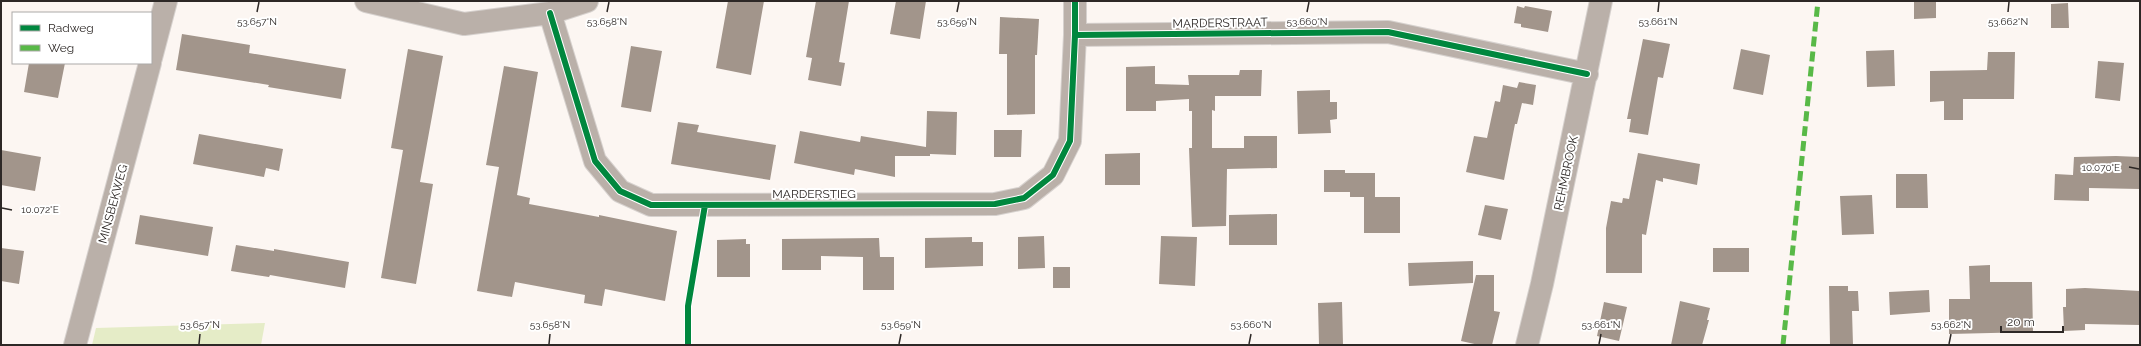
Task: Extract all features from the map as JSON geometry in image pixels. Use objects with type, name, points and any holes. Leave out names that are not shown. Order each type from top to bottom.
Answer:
[{"type":"street","points":[[152,54],[166,1]]},
{"type":"street","points":[[366,1],[464,24],[550,13],[587,1]]},
{"type":"street","points":[[1075,1],[1075,35]]},
{"type":"street","name":"REHMBROOK","points":[[1527,345],[1542,284],[1601,1]]},
{"type":"street","name":"MARDERSTIEG","points":[[550,13],[595,161],[620,191],[651,205],[994,204],[1024,198],[1053,175],[1070,141],[1075,35]]},
{"type":"street","name":"MARDERSTRAAT","points":[[1075,35],[1388,32],[1587,74]]},
{"type":"street","name":"MINSBEKWEG","points":[[75,345],[150,64]]},
{"type":"green space","points":[[265,323],[261,345],[92,345],[96,328]]},
{"type":"building","points":[[728,1],[764,1],[751,75],[716,68]]},
{"type":"building","points":[[816,1],[849,1],[839,62],[845,63],[841,86],[808,80],[812,58],[806,57]]},
{"type":"building","points":[[896,1],[926,1],[920,39],[890,34]]},
{"type":"building","points":[[1914,1],[1936,1],[1936,18],[1914,19]]},
{"type":"building","points":[[2068,3],[2069,28],[2051,28],[2051,4]]},
{"type":"building","points":[[1517,6],[1552,11],[1548,32],[1521,27],[1521,24],[1514,23]]},
{"type":"building","points":[[1000,17],[1039,19],[1037,55],[1035,55],[1035,114],[1007,115],[1007,54],[999,54]]},
{"type":"building","points":[[182,34],[250,45],[249,53],[346,69],[341,99],[268,87],[269,85],[176,70]]},
{"type":"building","points":[[1643,39],[1670,44],[1663,78],[1658,77],[1648,135],[1629,132],[1631,119],[1627,119]]},
{"type":"building","points":[[631,46],[662,51],[651,112],[621,107]]},
{"type":"building","points":[[408,49],[443,56],[420,182],[433,184],[416,284],[381,278],[403,150],[391,148]]},
{"type":"building","points":[[1741,49],[1770,55],[1763,95],[1733,89]]},
{"type":"building","points":[[1894,50],[1895,86],[1867,87],[1866,51]]},
{"type":"building","points":[[1988,52],[2015,52],[2014,99],[1963,99],[1963,120],[1944,120],[1944,101],[1930,102],[1930,71],[1987,70]]},
{"type":"building","points":[[2098,61],[2124,63],[2120,101],[2095,98]]},
{"type":"building","points":[[29,64],[65,64],[58,98],[24,92]]},
{"type":"building","points":[[504,66],[538,72],[517,195],[530,198],[529,204],[599,217],[599,215],[677,231],[665,301],[605,289],[602,306],[584,303],[585,295],[515,282],[512,297],[477,291],[499,167],[486,165]]},
{"type":"building","points":[[1155,66],[1155,84],[1189,85],[1188,75],[1239,75],[1240,70],[1262,70],[1261,96],[1215,96],[1215,111],[1212,110],[1212,148],[1244,148],[1244,136],[1277,136],[1277,168],[1227,169],[1226,226],[1192,227],[1189,148],[1192,148],[1192,111],[1189,111],[1189,99],[1156,101],[1156,111],[1126,111],[1126,67]]},
{"type":"building","points":[[1519,82],[1536,85],[1533,105],[1522,103],[1517,124],[1515,124],[1504,180],[1466,172],[1474,136],[1487,138],[1495,101],[1500,102],[1503,85],[1517,88]]},
{"type":"building","points":[[1330,90],[1330,102],[1337,102],[1337,119],[1330,120],[1331,133],[1298,134],[1297,91]]},
{"type":"building","points":[[927,111],[957,112],[956,155],[930,154],[930,156],[895,156],[895,177],[855,169],[854,175],[794,163],[800,131],[860,142],[861,136],[926,147]]},
{"type":"building","points":[[678,122],[699,125],[697,132],[776,145],[770,180],[671,164]]},
{"type":"building","points":[[994,130],[1022,130],[1021,157],[994,157]]},
{"type":"building","points":[[199,134],[283,149],[279,171],[266,168],[264,177],[193,164]]},
{"type":"building","points":[[1,150],[41,157],[35,191],[1,185]]},
{"type":"building","points":[[1140,153],[1140,185],[1105,185],[1105,154]]},
{"type":"building","points":[[1638,153],[1700,164],[1697,185],[1663,178],[1663,182],[1656,180],[1646,235],[1642,234],[1642,273],[1606,273],[1606,228],[1611,201],[1622,203],[1623,198],[1629,199]]},
{"type":"building","points":[[2074,157],[2140,157],[2140,189],[2089,188],[2089,201],[2054,200],[2055,174],[2073,175]]},
{"type":"building","points":[[1324,170],[1345,170],[1345,173],[1375,173],[1375,197],[1400,197],[1400,233],[1364,233],[1364,197],[1350,197],[1350,192],[1324,192]]},
{"type":"building","points":[[1896,174],[1927,174],[1928,208],[1896,208]]},
{"type":"building","points":[[1872,195],[1874,234],[1842,235],[1840,196]]},
{"type":"building","points":[[1485,205],[1508,209],[1501,240],[1478,235]]},
{"type":"building","points":[[1277,214],[1277,245],[1229,245],[1229,215]]},
{"type":"building","points":[[140,215],[213,227],[208,256],[135,244]]},
{"type":"building","points":[[1044,236],[1045,268],[1018,269],[1018,237]]},
{"type":"building","points":[[1161,236],[1197,237],[1195,286],[1159,284]]},
{"type":"building","points":[[972,237],[972,242],[983,242],[983,266],[925,268],[925,238]]},
{"type":"building","points":[[879,238],[880,257],[894,257],[894,290],[863,290],[863,257],[821,256],[821,270],[782,270],[782,239]]},
{"type":"building","points":[[746,239],[746,244],[750,244],[750,277],[717,277],[717,240]]},
{"type":"building","points":[[236,245],[274,251],[274,249],[349,262],[345,288],[270,275],[269,277],[231,271]]},
{"type":"building","points":[[1,248],[24,251],[19,284],[1,281]]},
{"type":"building","points":[[1713,248],[1749,248],[1749,272],[1713,272]]},
{"type":"building","points":[[1473,261],[1473,283],[1409,286],[1408,263]]},
{"type":"building","points":[[1990,265],[1990,282],[2032,282],[2033,332],[1949,334],[1949,299],[1970,299],[1969,266]]},
{"type":"building","points":[[1053,267],[1070,267],[1070,288],[1053,288]]},
{"type":"building","points":[[1476,275],[1494,275],[1494,311],[1500,312],[1492,345],[1479,345],[1461,341]]},
{"type":"building","points":[[1829,286],[1848,286],[1848,291],[1858,291],[1859,311],[1852,311],[1853,345],[1830,345]]},
{"type":"building","points":[[2085,288],[2140,291],[2140,325],[2085,324],[2085,330],[2064,331],[2063,307],[2066,307],[2066,289]]},
{"type":"building","points":[[1929,290],[1930,312],[1890,315],[1889,292]]},
{"type":"building","points":[[1680,301],[1710,308],[1707,320],[1709,320],[1702,345],[1671,345]]},
{"type":"building","points":[[1342,302],[1343,345],[1319,345],[1318,303]]},
{"type":"building","points":[[1604,302],[1627,307],[1619,341],[1597,336]]},
{"type":"marked path","points":[[1783,345],[1818,1]]},
{"type":"cycle path","points":[[1075,1],[1075,35],[1388,32],[1587,74]]},
{"type":"cycle path","points":[[550,13],[595,161],[620,191],[651,205],[995,204],[1024,198],[1053,175],[1070,141],[1075,35]]},
{"type":"cycle path","points":[[688,345],[688,306],[705,205]]}]
